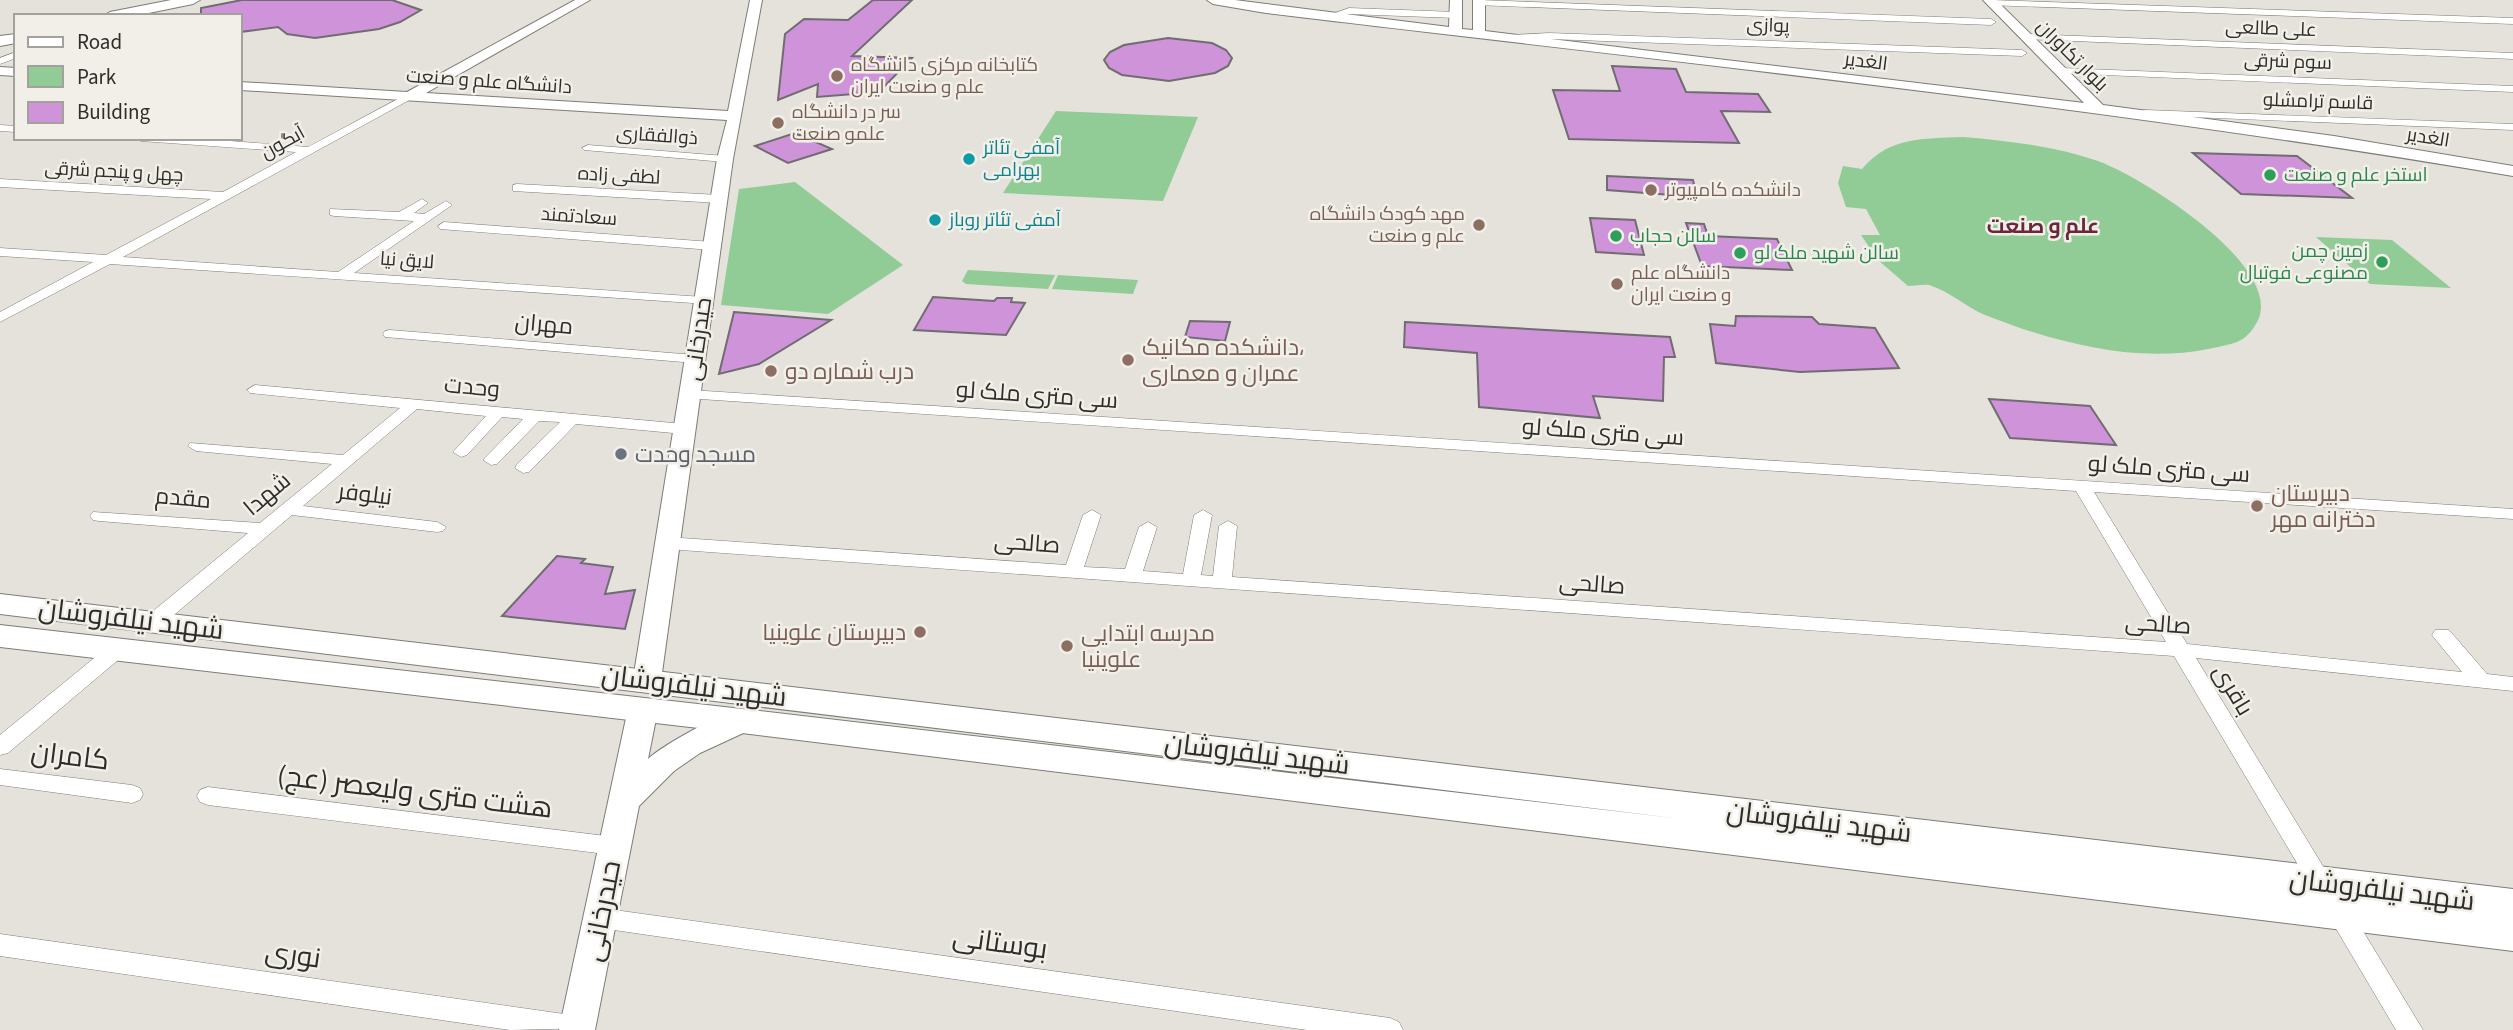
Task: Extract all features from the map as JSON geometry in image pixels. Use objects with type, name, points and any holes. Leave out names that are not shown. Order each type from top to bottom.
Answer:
[{"type":"main road","points":[[120,14],[193,0]]},
{"type":"main road","points":[[140,14],[213,0]]},
{"type":"main road","points":[[434,91],[584,0]]},
{"type":"main road","name":"حیدرخانی","points":[[577,1029],[645,695],[724,159],[735,116],[756,0]]},
{"type":"main road","name":"الغدیر","points":[[1213,0],[1329,17],[2122,112],[2334,142],[2511,171]]},
{"type":"main road","points":[[1455,31],[1456,0]]},
{"type":"main road","points":[[1479,1],[1479,34]]},
{"type":"main road","name":"بلوار تکاوران","points":[[1990,1],[2062,71],[2095,109]]},
{"type":"main road","name":"بلوار تکاوران","points":[[1976,7],[2074,106]]},
{"type":"main road","name":"دانشگاه علم و صنعت","points":[[242,86],[409,96],[434,91],[735,116]]},
{"type":"main road","name":"شهید نیلفروشان","points":[[0,604],[153,621],[645,695],[2513,905]]},
{"type":"main road","points":[[117,650],[153,621]]},
{"type":"main road","points":[[0,636],[117,650],[645,695]]},
{"type":"main road","name":"شهید نیلفروشان","points":[[645,695],[742,720],[2513,934]]},
{"type":"main road","points":[[623,802],[663,763],[689,745],[742,720]]},
{"type":"street","points":[[1479,1],[1991,22]]},
{"type":"street","points":[[1990,1],[2513,21]]},
{"type":"street","points":[[1329,17],[1349,11],[1456,15]]},
{"type":"street","points":[[2405,17],[2426,29]]},
{"type":"street","name":"پوازی","points":[[1513,38],[1549,36],[2022,53]]},
{"type":"street","name":"علی طالعی","points":[[2027,37],[2507,55]]},
{"type":"street","points":[[1690,41],[1695,57]]},
{"type":"street","points":[[2484,46],[2507,55]]},
{"type":"street","name":"سوم شرقی","points":[[2062,71],[2513,89]]},
{"type":"street","name":"آبگون","points":[[0,318],[409,96]]},
{"type":"street","name":"قاسم ترامشلو","points":[[2122,112],[2513,127]]},
{"type":"street","points":[[169,140],[310,150]]},
{"type":"street","name":"ذوالفقاری","points":[[587,148],[724,159]]},
{"type":"street","name":"چهل و ‍پنجم شرقی","points":[[0,183],[225,196]]},
{"type":"street","name":"لطفی زاده","points":[[517,188],[719,200]]},
{"type":"street","points":[[400,217],[422,202]]},
{"type":"street","points":[[340,276],[446,205]]},
{"type":"street","points":[[334,212],[426,218]]},
{"type":"street","name":"سعادتمند","points":[[443,226],[712,246]]},
{"type":"street","name":"لایق نیا","points":[[0,252],[703,301]]},
{"type":"street","name":"مهران","points":[[390,334],[695,359]]},
{"type":"street","name":"وحدت","points":[[255,390],[684,429]]},
{"type":"street","name":"سی متری ملک لو","points":[[690,395],[2513,514]]},
{"type":"street","name":"شهدا","points":[[153,621],[413,405]]},
{"type":"street","points":[[461,452],[498,412]]},
{"type":"street","points":[[491,460],[535,416]]},
{"type":"street","points":[[523,468],[572,419]]},
{"type":"street","points":[[196,446],[347,460]]},
{"type":"street","name":"باقری","points":[[2082,486],[2410,1030]]},
{"type":"street","name":"نیلوفر","points":[[287,509],[437,527]]},
{"type":"street","points":[[1073,571],[1092,515]]},
{"type":"street","points":[[1192,580],[1203,515]]},
{"type":"street","name":"مقدم","points":[[99,516],[263,530]]},
{"type":"street","points":[[1222,582],[1228,526]]},
{"type":"street","points":[[1132,575],[1148,527]]},
{"type":"street","name":"صالحی","points":[[667,543],[2181,650],[2513,684]]},
{"type":"street","points":[[2442,635],[2481,681]]},
{"type":"street","points":[[0,747],[117,650]]},
{"type":"street","name":"کامران","points":[[0,777],[132,794]]},
{"type":"street","name":"هشت متری ولیعصر (عج)","points":[[208,796],[614,846]]},
{"type":"street","name":"بوستانی","points":[[600,918],[1390,1030]]},
{"type":"street","name":"نوری","points":[[0,945],[577,1029]]},
{"type":"green space","points":[[1056,111],[1198,117],[1163,201],[1003,193]]},
{"type":"green space","points":[[1963,137],[2032,145],[2098,161],[2174,203],[2228,248],[2248,273],[2260,296],[2259,318],[2253,328],[2239,341],[2208,349],[2152,354],[2123,352],[2038,334],[1985,315],[1936,288],[1927,285],[1908,286],[1878,260],[1861,235],[1880,235],[1866,209],[1846,207],[1838,183],[1843,166],[1862,169],[1884,150],[1908,141]]},
{"type":"green space","points":[[795,182],[903,265],[828,314],[721,305],[739,189]]},
{"type":"green space","name":"زمین چمن مصنوعی فوتبال","points":[[2316,237],[2392,240],[2451,288],[2370,284]]},
{"type":"green space","points":[[968,270],[1055,275],[1048,289],[966,284],[962,281]]},
{"type":"green space","points":[[1058,275],[1138,280],[1133,294],[1052,289]]},
{"type":"building","points":[[242,0],[392,0],[421,10],[400,22],[379,29],[315,38],[287,34],[278,27],[242,32],[242,14],[201,14],[201,8]]},
{"type":"building","points":[[873,0],[912,0],[852,56],[912,58],[879,92],[817,97],[818,84],[778,100],[785,34],[804,19],[848,20]]},
{"type":"building","points":[[1168,38],[1212,43],[1226,50],[1232,58],[1228,66],[1215,73],[1169,81],[1122,75],[1109,68],[1104,60],[1110,52],[1124,45]]},
{"type":"building","points":[[1612,66],[1676,69],[1686,92],[1758,94],[1770,112],[1721,111],[1739,143],[1569,139],[1553,90],[1620,91]]},
{"type":"building","points":[[795,133],[832,149],[788,163],[755,146]]},
{"type":"building","name":"استخر علم و صنعت","points":[[2193,153],[2297,156],[2352,198],[2241,194]]},
{"type":"building","points":[[1607,176],[1693,180],[1697,197],[1607,190]]},
{"type":"building","name":"سالن حجاب","points":[[1590,218],[1635,220],[1644,255],[1596,252]]},
{"type":"building","name":"سالن شهید ملک لو","points":[[1686,223],[1704,224],[1708,236],[1777,239],[1792,270],[1702,266]]},
{"type":"building","points":[[933,297],[994,301],[997,298],[1012,298],[1011,302],[1025,303],[1006,335],[914,330]]},
{"type":"building","points":[[734,312],[831,320],[759,364],[719,374]]},
{"type":"building","points":[[1736,316],[1812,317],[1819,324],[1875,328],[1899,368],[1800,372],[1716,363],[1710,324],[1735,326]]},
{"type":"building","points":[[1190,321],[1230,322],[1225,341],[1185,337]]},
{"type":"building","points":[[1405,322],[1670,337],[1675,357],[1664,357],[1663,401],[1593,396],[1600,418],[1479,407],[1477,353],[1404,347]]},
{"type":"building","points":[[1989,399],[2090,406],[2116,445],[2010,438]]},
{"type":"building","points":[[557,556],[585,559],[581,563],[613,567],[605,594],[635,590],[625,629],[502,616]]},
{"type":"place","name":"کتابخانه مرکزی دانشگاه علم و صنعت ایران","points":[[837,76]]},
{"type":"place","name":"سر در دانشگاه علمو صنعت","points":[[778,123]]},
{"type":"place","name":"آمفی تئاتر بهرامی","points":[[969,159]]},
{"type":"place","name":"استخر علم و صنعت","points":[[2270,175]]},
{"type":"place","name":"دانشکده کامپیوتر","points":[[1651,190]]},
{"type":"place","name":"آمفی تئاتر روباز","points":[[935,220]]},
{"type":"place","name":"مهد کودک دانشگاه علم و صنعت","points":[[1479,225]]},
{"type":"place","name":"سالن حجاب","points":[[1616,236]]},
{"type":"place","name":"سالن شهید ملک لو","points":[[1740,253]]},
{"type":"place","name":"زمین چمن مصنوعی فوتبال","points":[[2382,262]]},
{"type":"place","name":"دانشگاه علم و صنعت ایران","points":[[1617,284]]},
{"type":"place","name":"دانشکده مکانیک، عمران و معماری","points":[[1128,360]]},
{"type":"place","name":"درب شماره دو","points":[[771,371]]},
{"type":"place","name":"مسجد وحدت","points":[[621,454]]},
{"type":"place","name":"دبیرستان دخترانه مهر","points":[[2257,506]]},
{"type":"place","name":"دبیرستان علوینیا","points":[[920,632]]},
{"type":"place","name":"مدرسه ابتدایی علوینیا","points":[[1067,646]]},
{"type":"district","name":"علم و صنعت","points":[[2043,226]]}]
